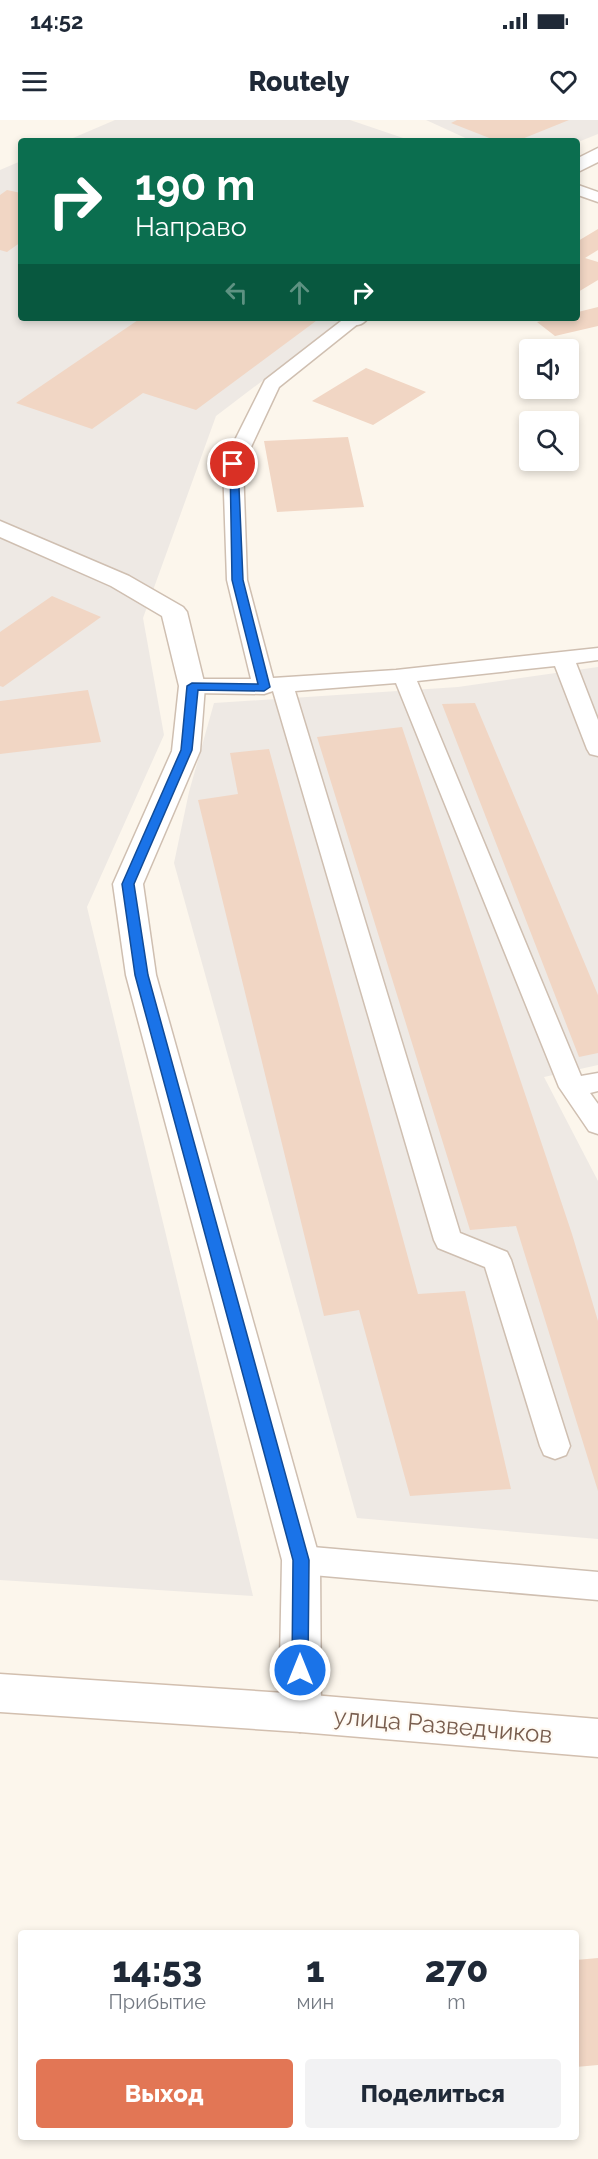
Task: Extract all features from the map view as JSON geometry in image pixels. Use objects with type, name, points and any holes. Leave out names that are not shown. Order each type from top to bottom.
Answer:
[{"type":"street","points":[[580,165],[598,154]]},
{"type":"street","points":[[0,528],[120,581],[174,612],[192,686],[186,750],[128,884],[141,975],[301,1560],[300,1713]]},
{"type":"street","name":"улица Разведчиков","points":[[0,1693],[300,1713],[598,1738]]},
{"type":"lane","points":[[580,183],[598,184]]},
{"type":"lane","points":[[580,191],[598,197]]},
{"type":"lane","points":[[353,321],[271,384],[233,464],[237,580],[316,804],[448,1240],[497,1260],[555,1446]]},
{"type":"lane","points":[[192,686],[274,687],[404,677],[598,654]]},
{"type":"lane","points":[[563,658],[598,749]]},
{"type":"lane","points":[[404,677],[572,1087],[598,1124]]},
{"type":"lane","points":[[572,1087],[598,1082]]},
{"type":"lane","points":[[301,1560],[598,1586]]},
{"type":"shaded area","points":[[115,120],[350,120],[403,138],[73,138]]},
{"type":"shaded area","points":[[426,120],[598,120],[598,134],[580,141],[580,138],[465,138]]},
{"type":"shaded area","points":[[18,162],[18,321],[341,321],[216,416],[143,618],[164,735],[87,907],[253,1596],[0,1580],[0,170]]},
{"type":"shaded area","points":[[598,667],[598,1065],[544,1077],[598,1181],[598,1539],[357,1518],[174,863],[189,792],[214,703],[458,687]]},
{"type":"building","points":[[457,120],[569,120],[524,138],[489,138],[451,123]]},
{"type":"building","points":[[7,190],[18,192],[18,244],[7,252],[0,250],[0,195]]},
{"type":"building","points":[[598,229],[598,250],[585,258],[598,262],[598,280],[580,291],[580,240]]},
{"type":"building","points":[[598,307],[598,326],[555,336],[537,322],[580,321],[580,312]]},
{"type":"building","points":[[137,321],[316,321],[196,410],[143,393],[92,429],[16,403]]},
{"type":"building","points":[[366,368],[426,392],[373,425],[312,401]]},
{"type":"building","points":[[348,437],[364,507],[277,512],[264,441]]},
{"type":"building","points":[[52,596],[101,617],[3,687],[0,686],[0,632]]},
{"type":"building","points":[[88,690],[101,742],[0,754],[0,701]]},
{"type":"building","points":[[475,703],[598,995],[598,1053],[579,1057],[442,704]]},
{"type":"building","points":[[402,727],[572,1234],[598,1321],[598,1491],[516,1226],[470,1230],[317,737]]},
{"type":"building","points":[[269,749],[418,1294],[465,1291],[511,1489],[410,1496],[359,1310],[324,1316],[198,800],[238,794],[230,753]]},
{"type":"building","points":[[598,1958],[598,2065],[579,2067],[579,1960]]},
{"type":"route","points":[[233,464],[237,580],[264,687],[192,686],[186,750],[128,884],[141,975],[301,1560],[300,1670]]}]
